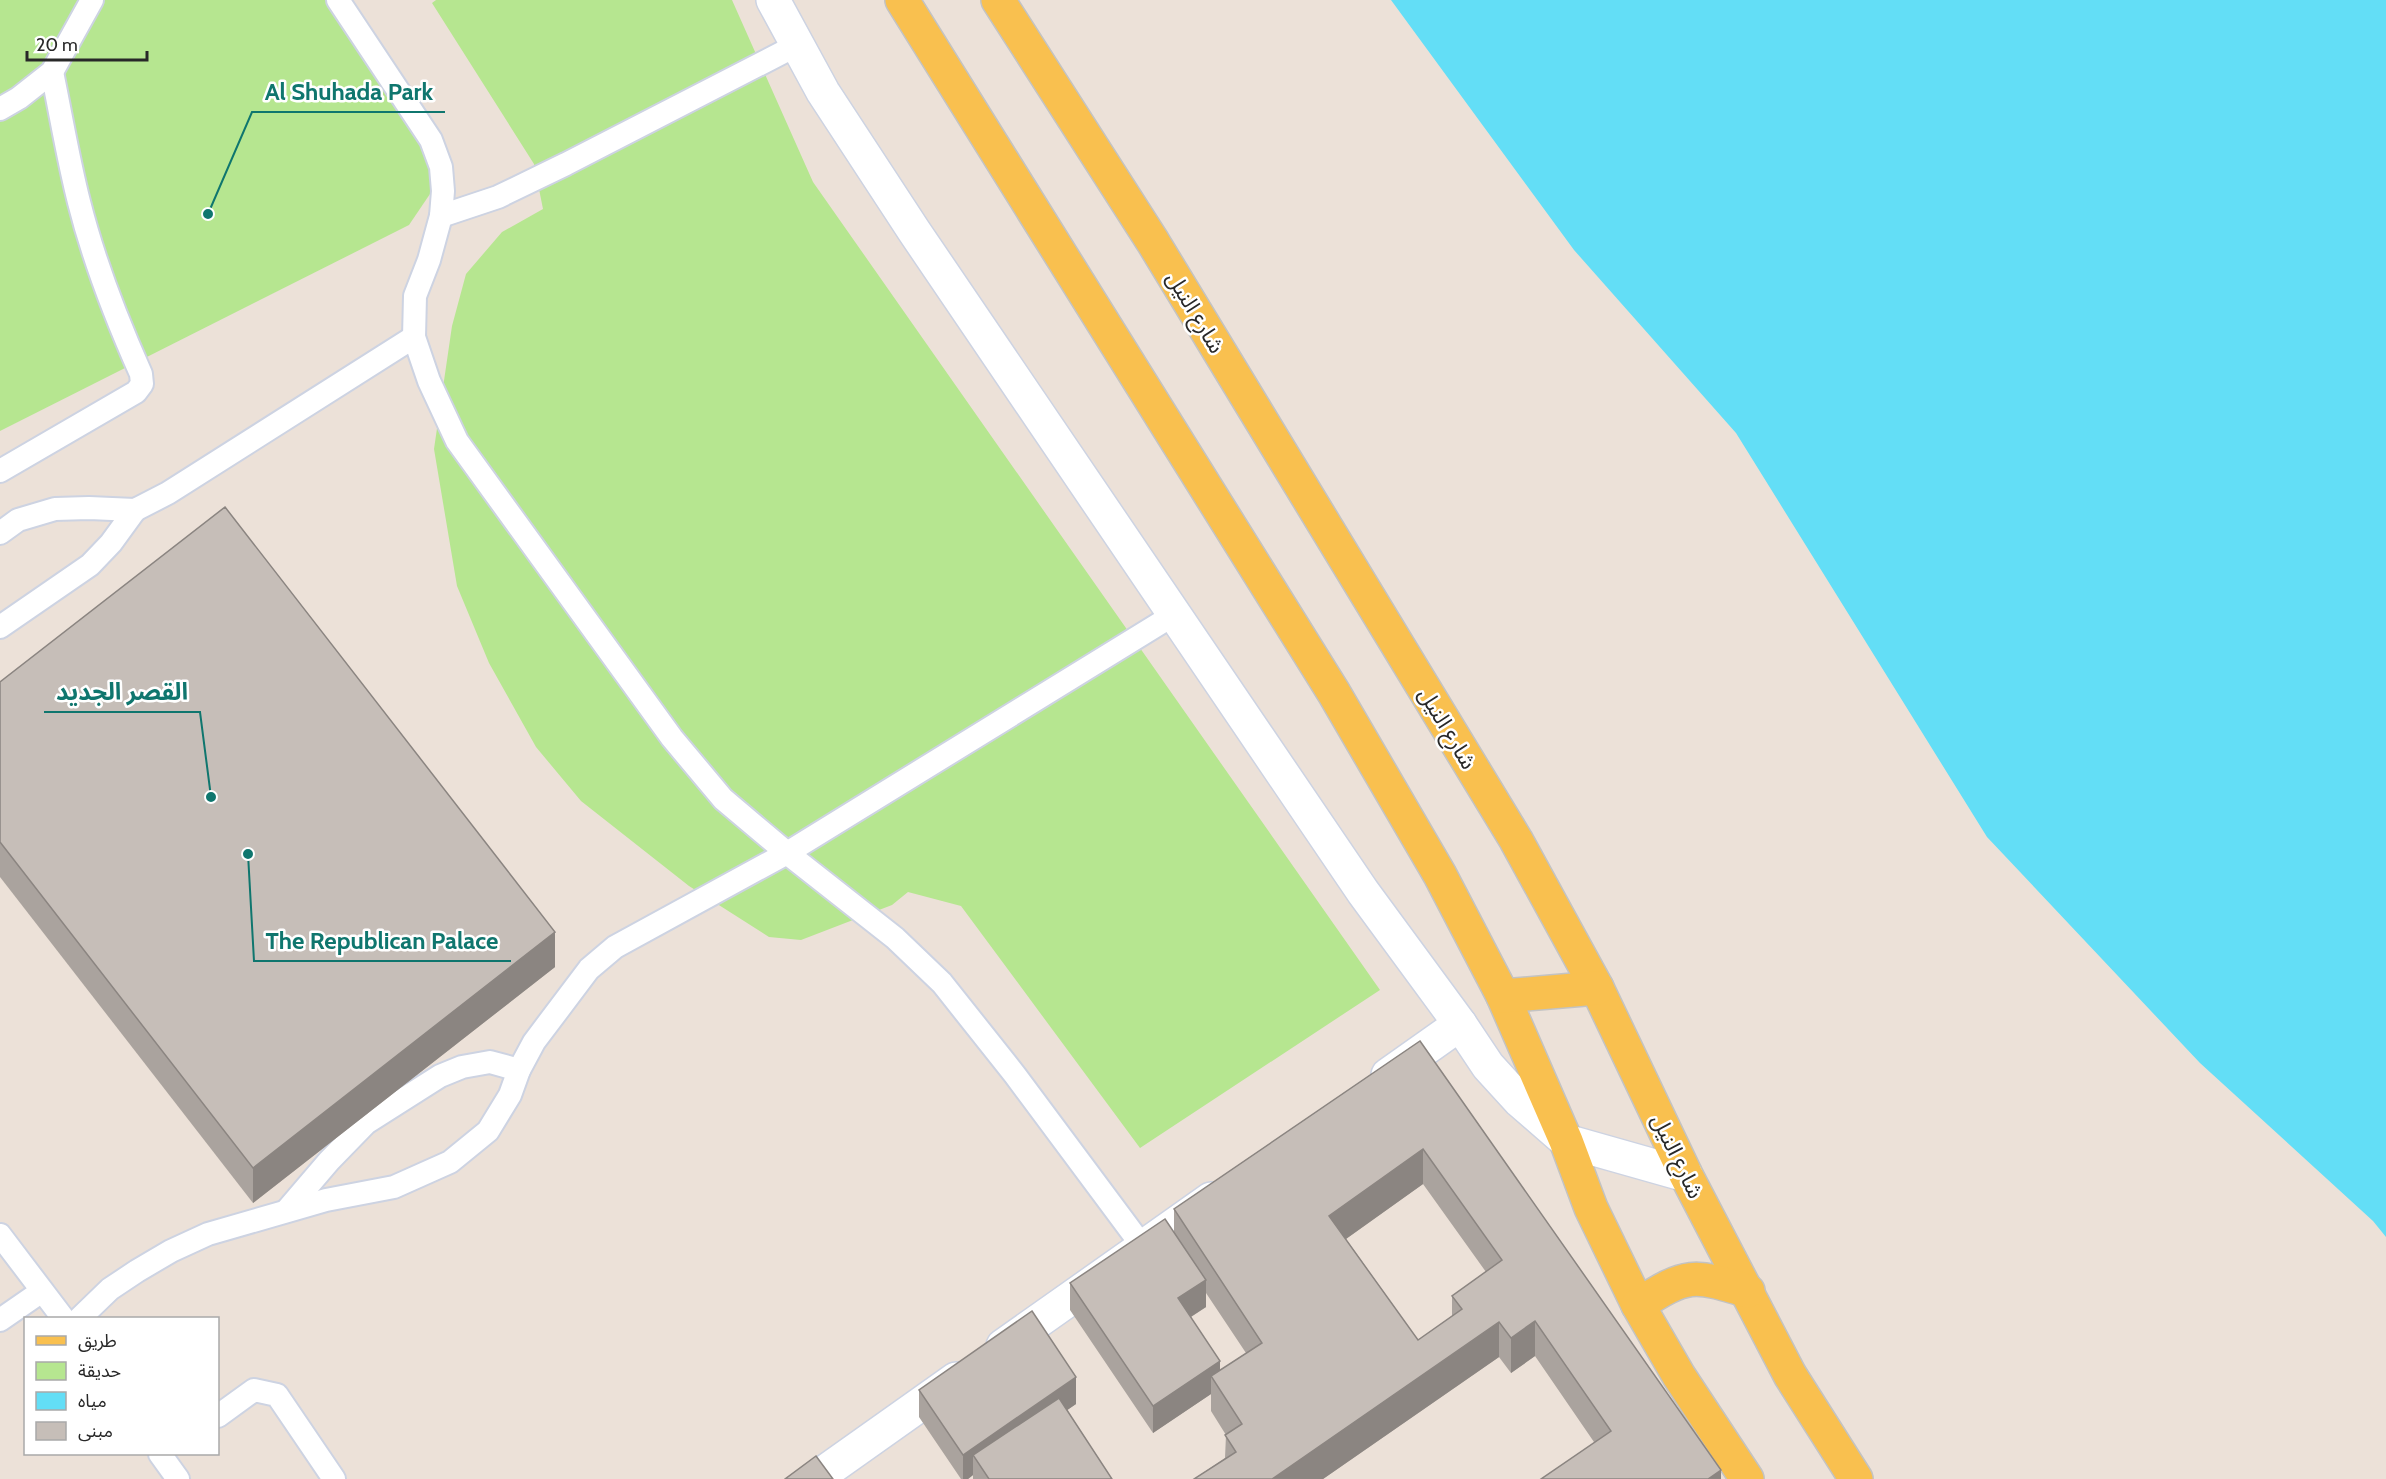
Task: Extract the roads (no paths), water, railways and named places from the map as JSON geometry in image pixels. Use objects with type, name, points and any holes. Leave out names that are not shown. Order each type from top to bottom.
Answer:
[{"type":"main road","points":[[902,0],[1334,693],[1440,875],[1503,996],[1566,1141],[1591,1208],[1638,1305],[1679,1376],[1747,1479]]},
{"type":"main road","name":"شارع النيل","points":[[998,0],[1154,242],[1516,840],[1597,988],[1686,1175],[1790,1375],[1856,1479]]},
{"type":"main road","points":[[1503,996],[1597,988]]},
{"type":"main road","points":[[1638,1305],[1669,1285],[1686,1280],[1705,1278],[1748,1291]]},
{"type":"street","points":[[773,0],[823,92],[914,231],[1363,892],[1488,1066],[1520,1101],[1566,1141],[1686,1175]]},
{"type":"street","points":[[1359,1095],[1460,1024]]},
{"type":"street","points":[[815,1479],[1231,1185]]},
{"type":"lane","points":[[0,109],[19,98],[52,72],[92,0]]},
{"type":"lane","points":[[338,0],[431,140],[441,167],[443,191],[441,216],[429,260],[414,296],[414,337],[429,381],[457,441],[487,486],[672,738],[723,799],[787,854],[895,938],[942,983],[1016,1075],[1143,1247]]},
{"type":"lane","points":[[441,216],[498,197],[797,45]]},
{"type":"lane","points":[[0,471],[136,392],[142,384],[141,374],[112,309],[92,249],[78,200],[52,72]]},
{"type":"lane","points":[[0,533],[18,520],[55,508],[135,510],[168,494],[414,337]]},
{"type":"lane","points":[[0,627],[90,565],[111,543],[135,510]]},
{"type":"lane","points":[[81,1317],[110,1289],[171,1251],[208,1234],[288,1209],[394,1187],[450,1162],[488,1131],[510,1095],[519,1070],[534,1042],[589,969],[615,947],[787,854],[1175,614]]},
{"type":"lane","points":[[288,1209],[328,1161],[366,1124],[440,1076],[462,1067],[490,1062],[519,1070]]},
{"type":"lane","points":[[0,1235],[62,1317]]},
{"type":"lane","points":[[0,1320],[42,1291]]},
{"type":"lane","points":[[219,1415],[254,1390],[277,1395],[334,1479]]},
{"type":"lane","points":[[164,1455],[178,1479]]},
{"type":"water","points":[[1391,0],[2386,0],[2386,1237],[2373,1221],[2200,1063],[1987,837],[1736,433],[1574,250]]},
{"type":"place","name":"Al Shuhada Park","points":[[208,214]]},
{"type":"place","name":"القصر الجديد","points":[[211,797]]},
{"type":"place","name":"The Republican Palace","points":[[248,854]]}]
